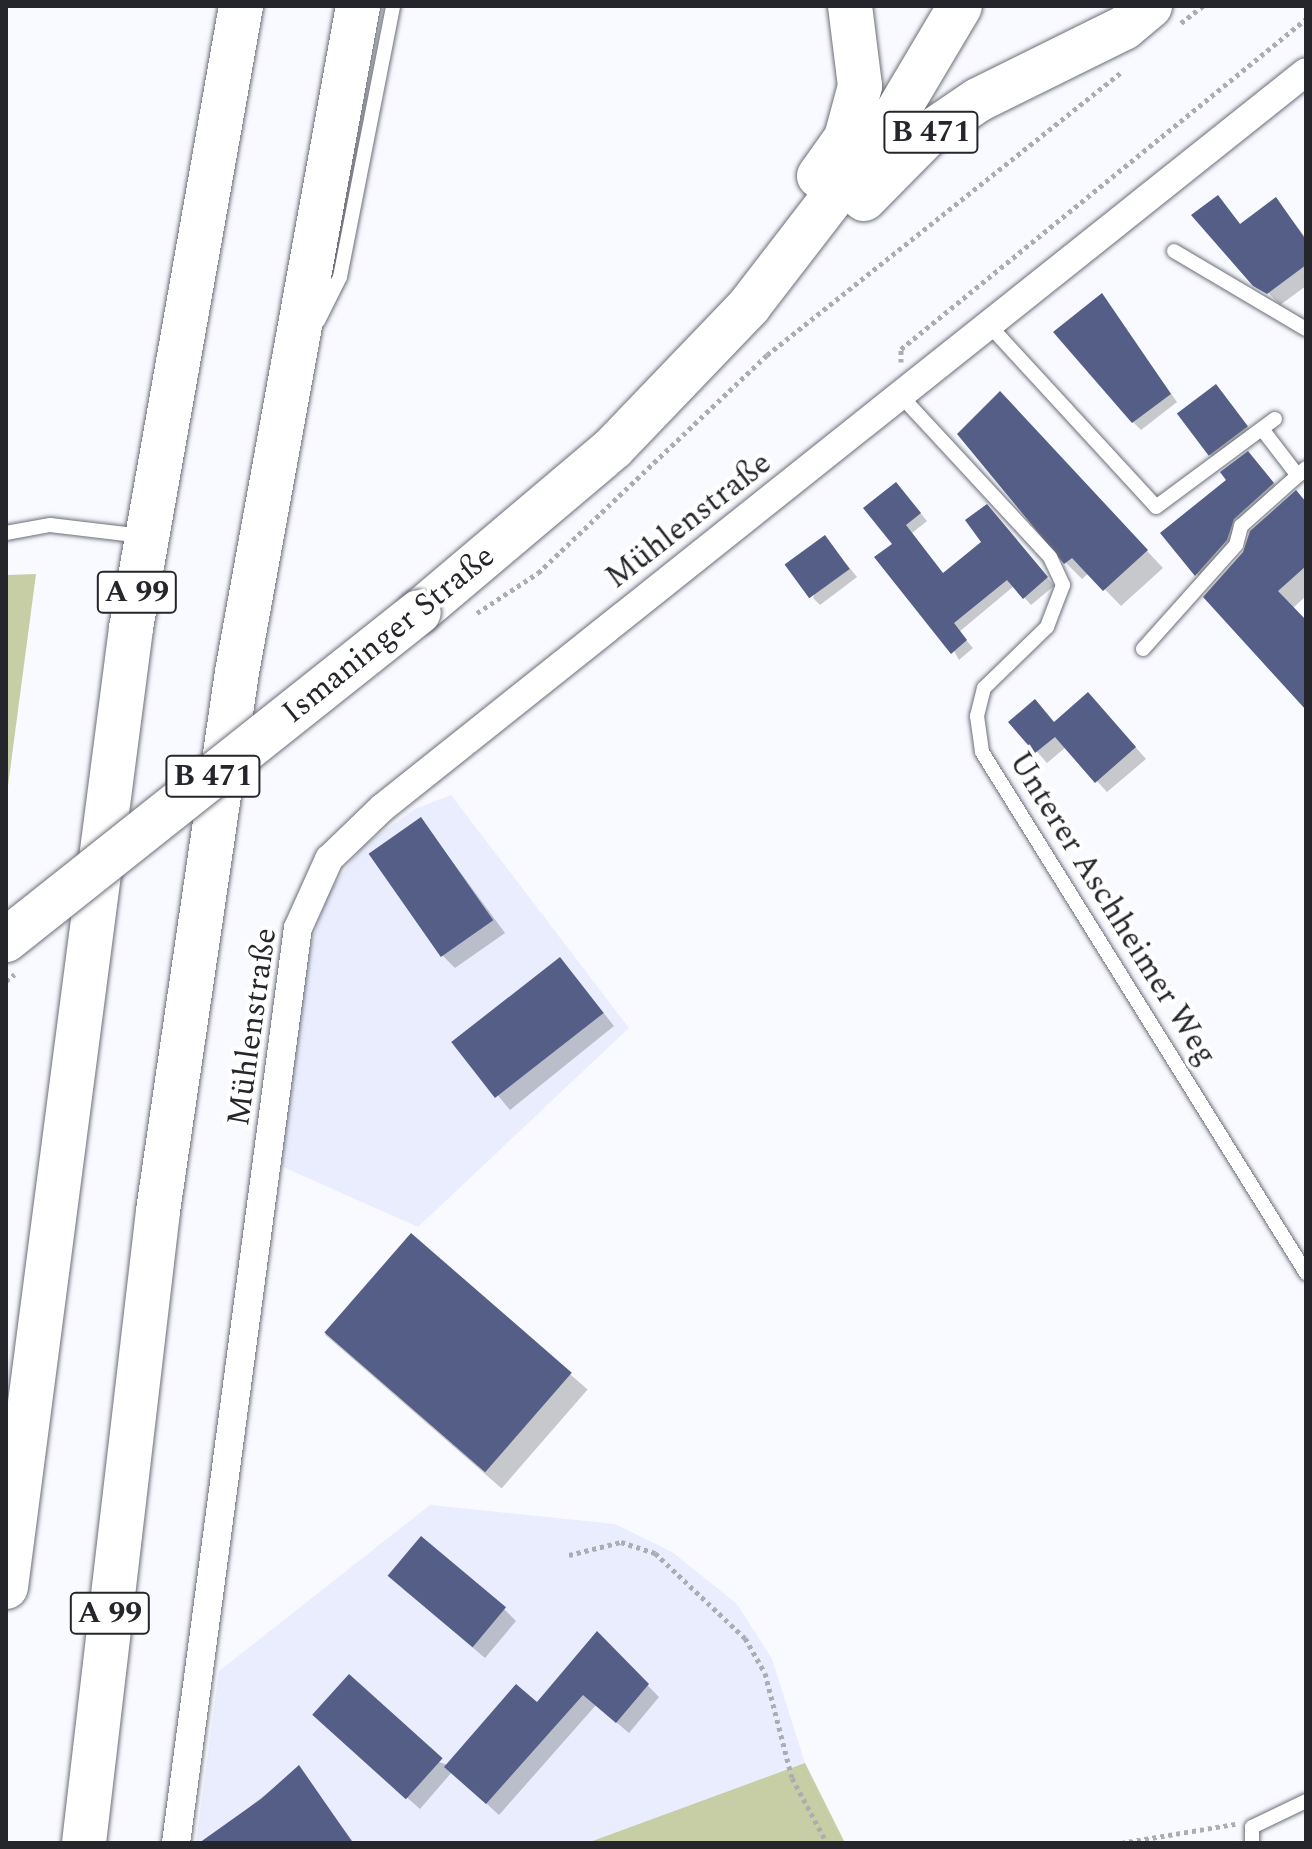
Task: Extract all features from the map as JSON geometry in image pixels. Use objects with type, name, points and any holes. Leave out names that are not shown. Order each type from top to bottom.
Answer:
[{"type":"main road","name":"A 99","points":[[6,1587],[146,537],[241,6]]},
{"type":"main road","name":"A 99","points":[[84,1843],[158,1211],[283,389],[358,6]]},
{"type":"main road","name":"B 471","points":[[749,306],[766,252],[846,138],[860,86],[850,6]]},
{"type":"main road","points":[[749,306],[893,119],[960,6]]},
{"type":"main road","name":"B 471","points":[[749,306],[802,274],[888,170],[928,134],[978,100],[1124,28],[1164,16]]},
{"type":"main road","name":"Ismaninger Straße","points":[[6,940],[419,612],[613,448],[749,306]]},
{"type":"street","name":"Mühlenstraße","points":[[176,1843],[298,928],[324,870],[382,808],[1306,72]]},
{"type":"lane","points":[[283,389],[340,277],[393,6]]},
{"type":"lane","points":[[1174,251],[1306,329]]},
{"type":"lane","points":[[988,324],[1156,507],[1275,419]]},
{"type":"lane","name":"Unterer Aschheimer Weg","points":[[901,396],[1050,557],[1063,585],[1047,627],[984,688],[977,716],[982,752],[1306,1273]]},
{"type":"lane","points":[[1143,649],[1236,545],[1241,526],[1302,472],[1262,429]]},
{"type":"lane","points":[[6,533],[50,525],[146,537]]},
{"type":"lane","points":[[1252,1843],[1252,1827],[1306,1801]]},
{"type":"path","points":[[1164,16],[1203,6]]},
{"type":"path","points":[[901,396],[901,349],[1306,19]]},
{"type":"path","points":[[464,622],[538,573],[767,355],[1128,66]]},
{"type":"path","points":[[569,1555],[621,1542],[655,1553],[745,1638],[765,1673],[792,1778],[827,1843]]},
{"type":"path","points":[[1121,1843],[1232,1823],[1252,1827]]},
{"type":"shaded area","points":[[451,795],[629,1028],[418,1227],[281,1166],[300,979],[328,893],[363,846],[415,809]]},
{"type":"shaded area","points":[[430,1505],[615,1524],[672,1552],[737,1604],[772,1659],[805,1763],[587,1843],[196,1843],[219,1671]]},
{"type":"green space","points":[[36,574],[6,801],[6,575]]},
{"type":"green space","points":[[805,1763],[845,1843],[587,1843]]},
{"type":"building","points":[[1218,195],[1240,224],[1276,197],[1306,240],[1306,265],[1267,294],[1253,286],[1191,215]]},
{"type":"building","points":[[1102,293],[1171,394],[1132,423],[1053,332]]},
{"type":"building","points":[[1216,384],[1248,426],[1209,456],[1177,413]]},
{"type":"building","points":[[1000,391],[1148,550],[1103,591],[1072,558],[1064,564],[957,434]]},
{"type":"building","points":[[1248,451],[1274,483],[1234,519],[1227,540],[1195,576],[1160,533],[1226,480],[1220,472]]},
{"type":"building","points":[[896,482],[921,513],[906,525],[943,573],[981,542],[965,520],[987,504],[1048,577],[1023,599],[1007,580],[954,623],[967,640],[951,654],[874,557],[892,544],[863,508]]},
{"type":"building","points":[[1296,490],[1306,502],[1306,566],[1278,591],[1306,620],[1306,710],[1203,597],[1243,552],[1250,531]]},
{"type":"building","points":[[825,535],[850,569],[809,598],[785,564]]},
{"type":"building","points":[[1088,692],[1136,747],[1095,783],[1055,737],[1035,753],[1008,722],[1035,699],[1054,722]]},
{"type":"building","points":[[421,817],[493,920],[441,957],[369,854]]},
{"type":"building","points":[[560,957],[604,1013],[495,1098],[451,1042]]},
{"type":"building","points":[[411,1233],[572,1373],[485,1472],[324,1333]]},
{"type":"building","points":[[421,1536],[506,1607],[473,1647],[388,1576]]},
{"type":"building","points":[[597,1631],[649,1684],[616,1723],[583,1695],[486,1804],[444,1767],[516,1684],[537,1702]]},
{"type":"building","points":[[349,1674],[443,1758],[406,1799],[312,1715]]},
{"type":"building","points":[[299,1765],[353,1843],[199,1843],[261,1799]]}]
